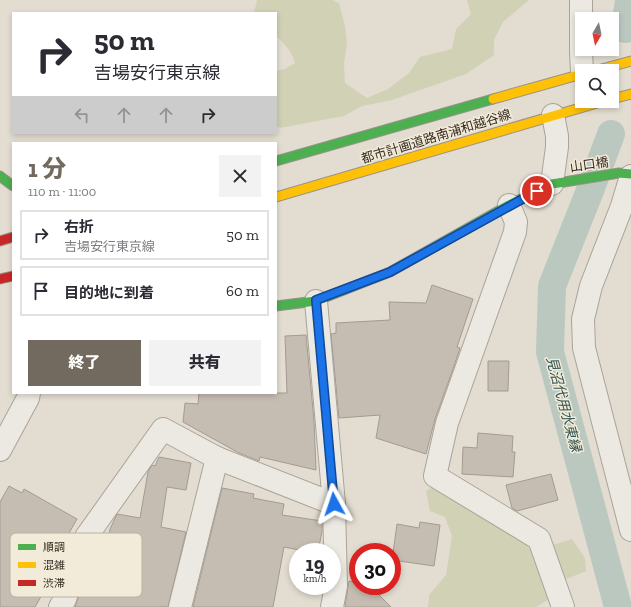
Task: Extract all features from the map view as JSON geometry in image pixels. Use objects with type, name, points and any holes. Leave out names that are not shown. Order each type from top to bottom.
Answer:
[{"type":"street","points":[[581,0],[582,64]]},
{"type":"street","points":[[619,64],[631,61]]},
{"type":"street","name":"都市計画道路南浦和越谷線","points":[[277,161],[575,76]]},
{"type":"street","points":[[619,97],[631,94]]},
{"type":"street","name":"都市計画道路南浦和越谷線","points":[[277,197],[578,108]]},
{"type":"street","points":[[553,115],[557,147],[558,182]]},
{"type":"street","points":[[627,174],[622,206],[591,286],[583,319],[584,348],[631,530]]},
{"type":"street","name":"山口橋","points":[[277,306],[316,300],[390,272],[509,205],[558,182],[627,174]]},
{"type":"street","points":[[0,176],[12,185]]},
{"type":"street","points":[[509,205],[516,222],[515,232],[447,423],[435,476],[539,538],[563,607]]},
{"type":"street","points":[[0,241],[12,237]]},
{"type":"street","points":[[0,279],[12,276]]},
{"type":"street","points":[[316,300],[334,504],[336,586],[332,607]]},
{"type":"street","points":[[0,450],[29,394]]},
{"type":"street","points":[[89,533],[164,428],[217,458],[334,504]]},
{"type":"street","points":[[180,607],[217,458]]},
{"type":"street","points":[[60,607],[66,597]]},
{"type":"green space","points":[[257,0],[332,0],[339,3],[345,26],[347,44],[344,64],[345,83],[367,98],[388,89],[409,73],[420,57],[452,49],[456,29],[471,14],[467,0],[529,0],[503,22],[494,40],[494,55],[466,74],[392,100],[362,106],[344,116],[280,128],[277,126],[277,71],[285,69],[295,63],[288,48],[277,37],[277,12],[254,12]]},
{"type":"green space","points":[[437,485],[477,508],[510,535],[524,542],[541,562],[553,545],[572,539],[585,558],[586,571],[564,580],[561,592],[536,607],[428,607],[429,595],[446,575],[452,536],[445,517],[430,511],[426,491]]},
{"type":"building","points":[[432,285],[473,299],[457,347],[460,348],[435,419],[426,454],[376,438],[380,415],[339,418],[331,334],[336,333],[336,323],[390,320],[389,302],[426,303]]},
{"type":"building","points":[[306,335],[314,421],[316,470],[260,457],[259,461],[239,453],[183,422],[185,403],[198,404],[199,394],[287,393],[285,336]]},
{"type":"building","points":[[488,361],[509,361],[508,391],[488,391]]},
{"type":"building","points":[[478,433],[513,436],[512,452],[515,452],[513,477],[462,474],[463,447],[477,448]]},
{"type":"building","points":[[159,457],[191,463],[186,490],[167,487],[161,527],[186,532],[168,607],[75,607],[78,597],[142,597],[142,533],[109,533],[117,514],[140,518],[148,472],[152,465],[155,466]]},
{"type":"building","points":[[551,474],[558,500],[517,511],[512,508],[506,485]]},
{"type":"building","points":[[9,486],[22,493],[24,489],[77,519],[69,533],[10,533],[10,597],[41,597],[35,607],[0,607],[0,502]]},
{"type":"building","points":[[222,488],[254,494],[253,498],[284,504],[282,515],[322,521],[320,543],[289,543],[289,548],[284,547],[273,607],[193,607]]},
{"type":"building","points":[[420,522],[440,525],[434,566],[401,561],[401,543],[394,543],[397,524],[419,528]]},
{"type":"building","points":[[349,581],[349,595],[379,595],[391,607],[345,607]]},
{"type":"waterway","name":"見沼代用水東縁","points":[[625,29],[629,0]]},
{"type":"waterway","name":"見沼代用水東縁","points":[[611,134],[552,286],[550,352],[618,607]]},
{"type":"traffic: fast","points":[[277,161],[493,99]]},
{"type":"traffic: fast","points":[[277,306],[316,301],[390,272],[509,205],[552,184],[619,173],[631,174]]},
{"type":"traffic: fast","points":[[0,176],[12,185]]},
{"type":"traffic: slow","points":[[619,64],[631,61]]},
{"type":"traffic: slow","points":[[493,99],[575,76]]},
{"type":"traffic: slow","points":[[619,97],[631,94]]},
{"type":"traffic: slow","points":[[277,197],[580,108]]},
{"type":"traffic: jam","points":[[0,241],[12,237]]},
{"type":"traffic: jam","points":[[0,279],[12,276]]},
{"type":"route","points":[[334,504],[316,300],[390,272],[509,205],[537,191]]}]
